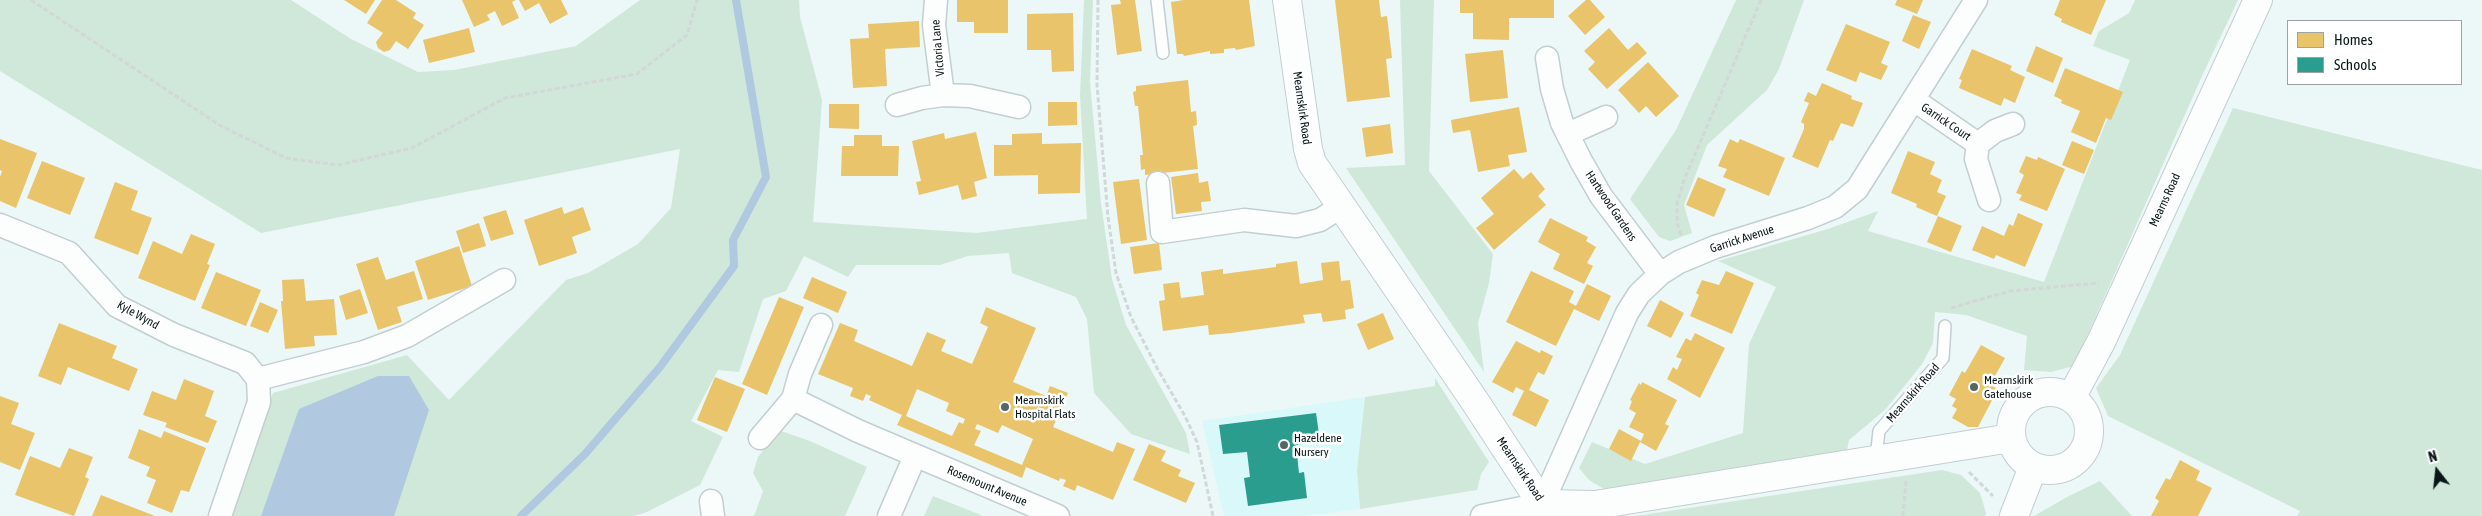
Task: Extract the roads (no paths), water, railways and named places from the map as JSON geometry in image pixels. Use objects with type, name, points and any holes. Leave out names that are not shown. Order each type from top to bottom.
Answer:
[{"type":"street","name":"Victoria Lane","points":[[936,0],[934,25],[943,95]]},
{"type":"street","name":"Mearnskirk Road","points":[[1287,0],[1308,149],[1312,164],[1342,206],[1543,510],[1595,505],[1906,453],[2011,438]]},
{"type":"street","name":"Garrick Avenue","points":[[1543,510],[1627,313],[1639,294],[1660,274],[1689,258],[1715,247],[1836,208],[1857,189],[1976,0]]},
{"type":"street","name":"Mearns Road","points":[[2071,398],[2101,342],[2258,0]]},
{"type":"street","name":"Hartwood Gardens","points":[[1548,58],[1552,89],[1568,134],[1601,196],[1660,274]]},
{"type":"street","points":[[897,105],[922,98],[943,95],[970,96],[1020,107]]},
{"type":"street","name":"Garrick Court","points":[[1914,100],[1978,144]]},
{"type":"street","points":[[1568,134],[1606,117]]},
{"type":"street","name":"Garrick Court","points":[[1989,200],[1976,159],[1978,144],[1995,131],[2013,124]]},
{"type":"street","points":[[1158,183],[1162,232],[1244,220],[1296,226],[1320,220],[1342,206]]},
{"type":"street","name":"Kyle Wynd","points":[[0,225],[69,253],[117,306],[140,320],[245,363],[258,379]]},
{"type":"street","points":[[220,516],[259,402],[258,379],[364,352],[407,336],[504,280]]},
{"type":"street","points":[[760,438],[793,399],[800,374],[821,324]]},
{"type":"street","points":[[2050,392],[2063,394],[2071,398],[2083,410],[2088,423],[2089,436],[2086,448],[2078,459],[2067,467],[2054,470],[2041,470],[2020,458],[2011,438],[2011,422],[2017,410],[2026,400],[2037,394],[2050,392]]},
{"type":"street","name":"Rosemount Avenue","points":[[793,399],[914,456],[1058,516]]},
{"type":"street","points":[[889,516],[914,456]]},
{"type":"street","points":[[2015,514],[2033,467]]},
{"type":"street","points":[[1482,516],[1543,510]]},
{"type":"lane","points":[[1157,0],[1163,54]]},
{"type":"lane","name":"Mearnskirk Road","points":[[1876,458],[1879,431],[1943,358],[1945,326]]},
{"type":"waterway","points":[[521,516],[585,454],[660,367],[734,266],[733,240],[766,177],[736,0]]},
{"type":"place","name":"Mearnskirk Gatehouse","points":[[1974,387]]},
{"type":"place","name":"Mearnskirk Hospital Flats","points":[[1005,407]]},
{"type":"place","name":"Hazeldene Nursery","points":[[1284,445]]}]
